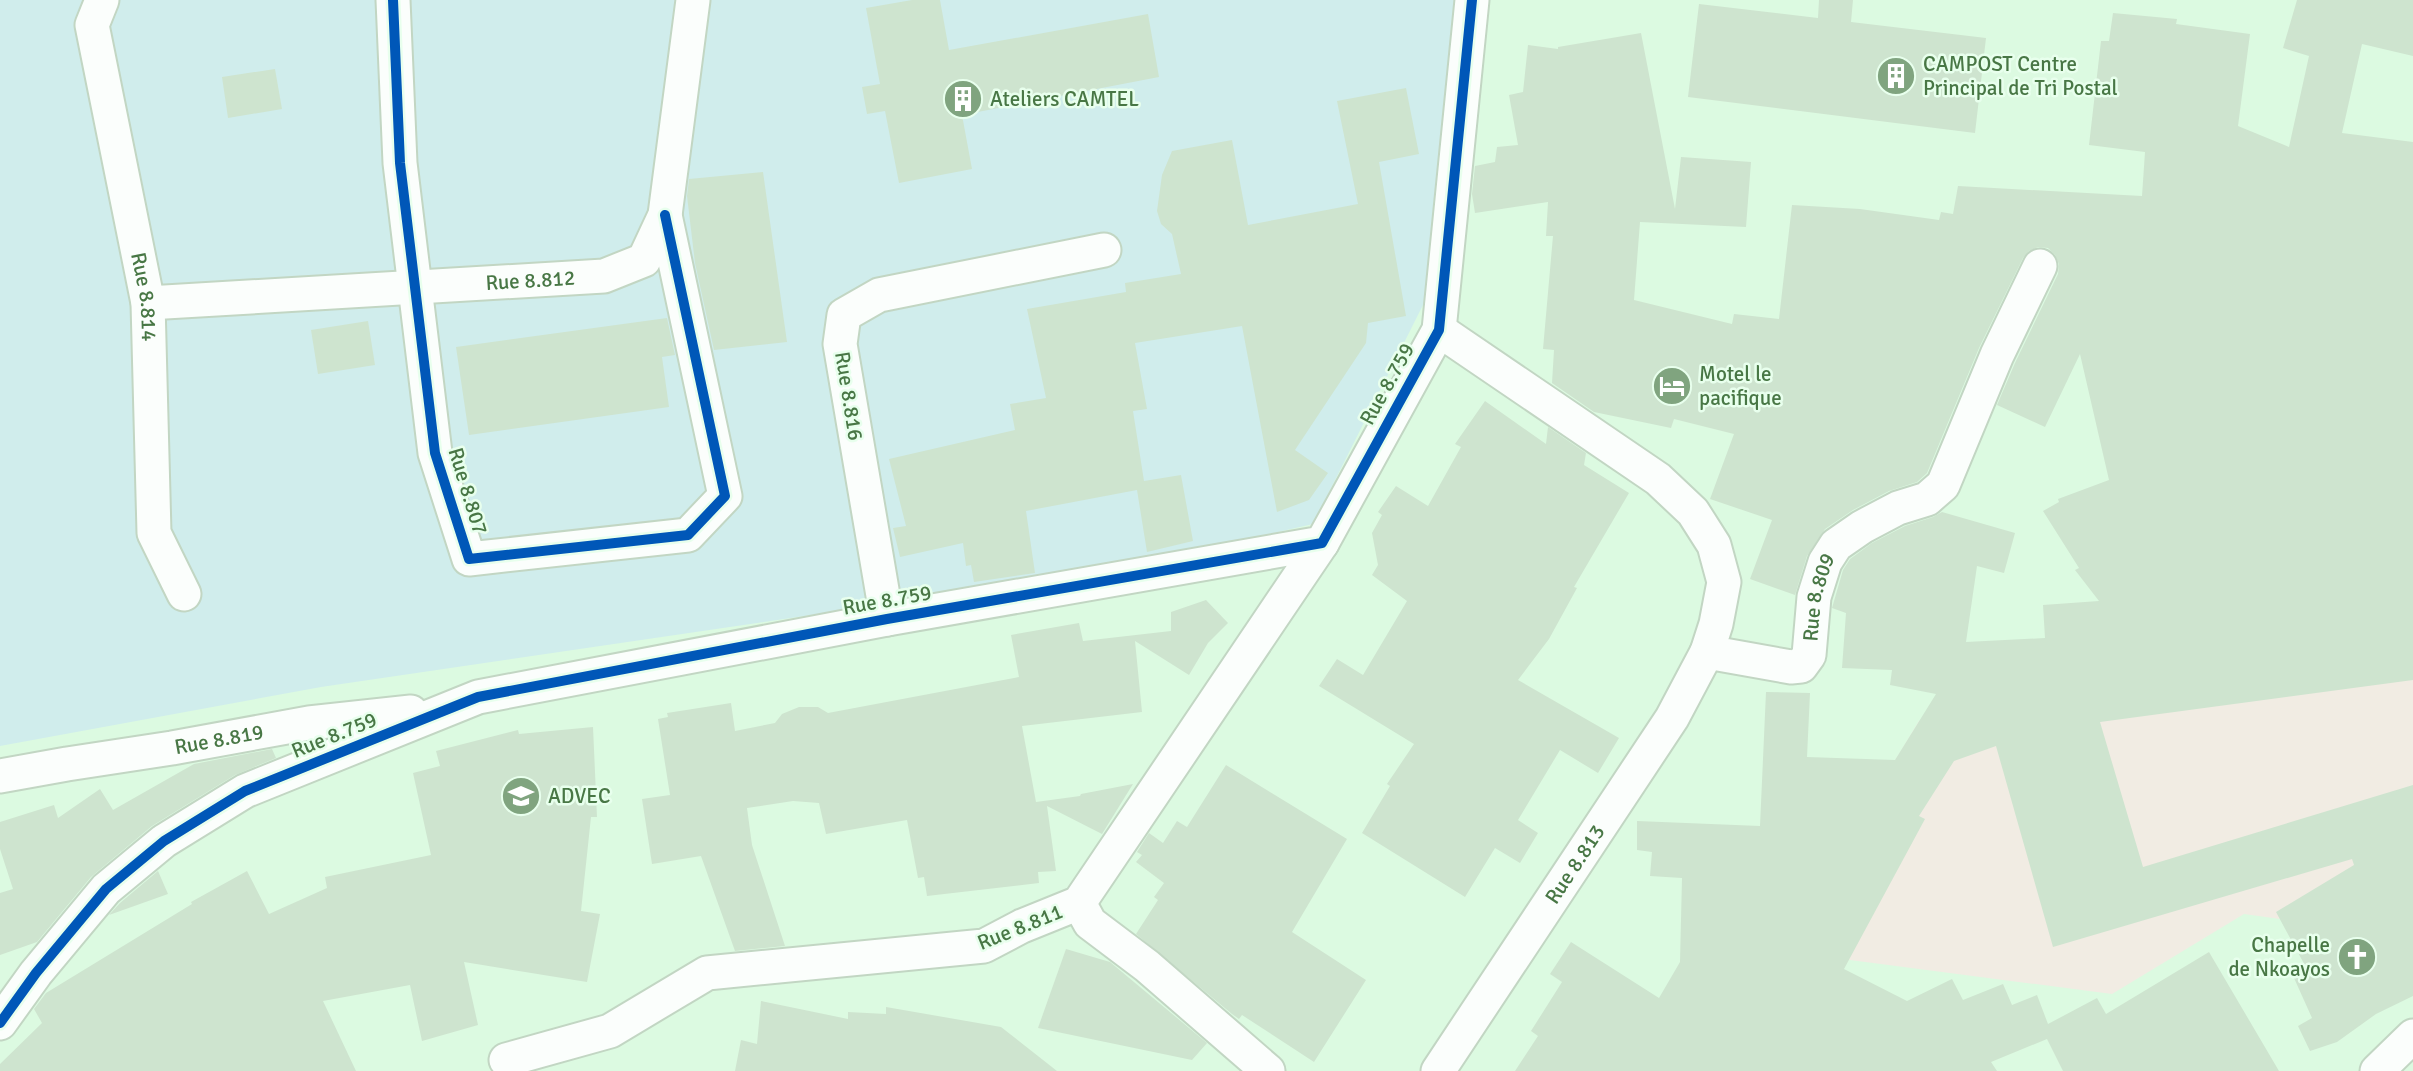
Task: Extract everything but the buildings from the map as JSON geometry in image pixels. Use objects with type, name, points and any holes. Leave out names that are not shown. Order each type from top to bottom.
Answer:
[{"type":"street","name":"Rue 8.814","points":[[102,0],[92,25],[148,303],[154,533],[184,594]]},
{"type":"street","name":"Rue 8.807","points":[[393,0],[400,163],[435,453],[469,559],[688,535],[725,496],[665,215]]},
{"type":"street","name":"Rue 8.812","points":[[148,303],[604,276],[644,260],[665,215],[693,0]]},
{"type":"street","name":"Rue 8.759","points":[[0,1023],[106,888],[164,841],[245,791],[478,697],[887,619],[1322,543],[1439,330],[1472,0]]},
{"type":"street","name":"Rue 8.816","points":[[887,619],[840,344],[844,315],[880,295],[1104,250]]},
{"type":"street","name":"Rue 8.809","points":[[1707,652],[1791,667],[1801,666],[1809,655],[1814,597],[1825,562],[1836,545],[1863,527],[1898,508],[1927,499],[1943,485],[1997,355],[2040,266]]},
{"type":"street","points":[[1439,330],[1658,479],[1693,512],[1714,545],[1724,582],[1716,624],[1707,652]]},
{"type":"street","name":"Rue 8.811","points":[[506,1060],[610,1031],[707,974],[984,946],[1022,926],[1079,903],[1322,543]]},
{"type":"street","name":"Rue 8.813","points":[[1438,1071],[1672,718],[1707,652]]},
{"type":"street","name":"Rue 8.819","points":[[0,776],[309,723],[397,715],[478,697]]},
{"type":"street","points":[[1079,903],[1090,923],[1147,966],[1268,1071]]},
{"type":"street","points":[[2377,1071],[2413,1036]]},
{"type":"shaded area","points":[[0,0],[2413,0],[2413,1071],[0,1071]]},
{"type":"shaded area","points":[[0,0],[1464,0],[1430,291],[1313,524],[1090,574],[321,687],[0,746]]},
{"type":"shaded area","points":[[2413,628],[2413,866],[2280,919],[2244,914],[2112,994],[1850,960],[1801,933],[1887,774],[1919,721],[2040,678]]},
{"type":"cycle path","points":[[393,0],[400,163],[435,453],[469,559],[688,535],[725,496],[665,215]]},
{"type":"cycle path","points":[[0,1023],[36,973],[106,889],[164,841],[245,791],[478,697],[887,619],[1322,543],[1439,330],[1472,0]]},
{"type":"place","name":"CAMPOST Centre Principal de Tri Postal","points":[[1896,76]]},
{"type":"place","name":"Ateliers CAMTEL","points":[[963,99]]},
{"type":"place","name":"Motel le pacifique","points":[[1672,386]]},
{"type":"place","name":"ADVEC","points":[[521,796]]},
{"type":"place","name":"Chapelle de Nkoayos","points":[[2357,957]]}]
